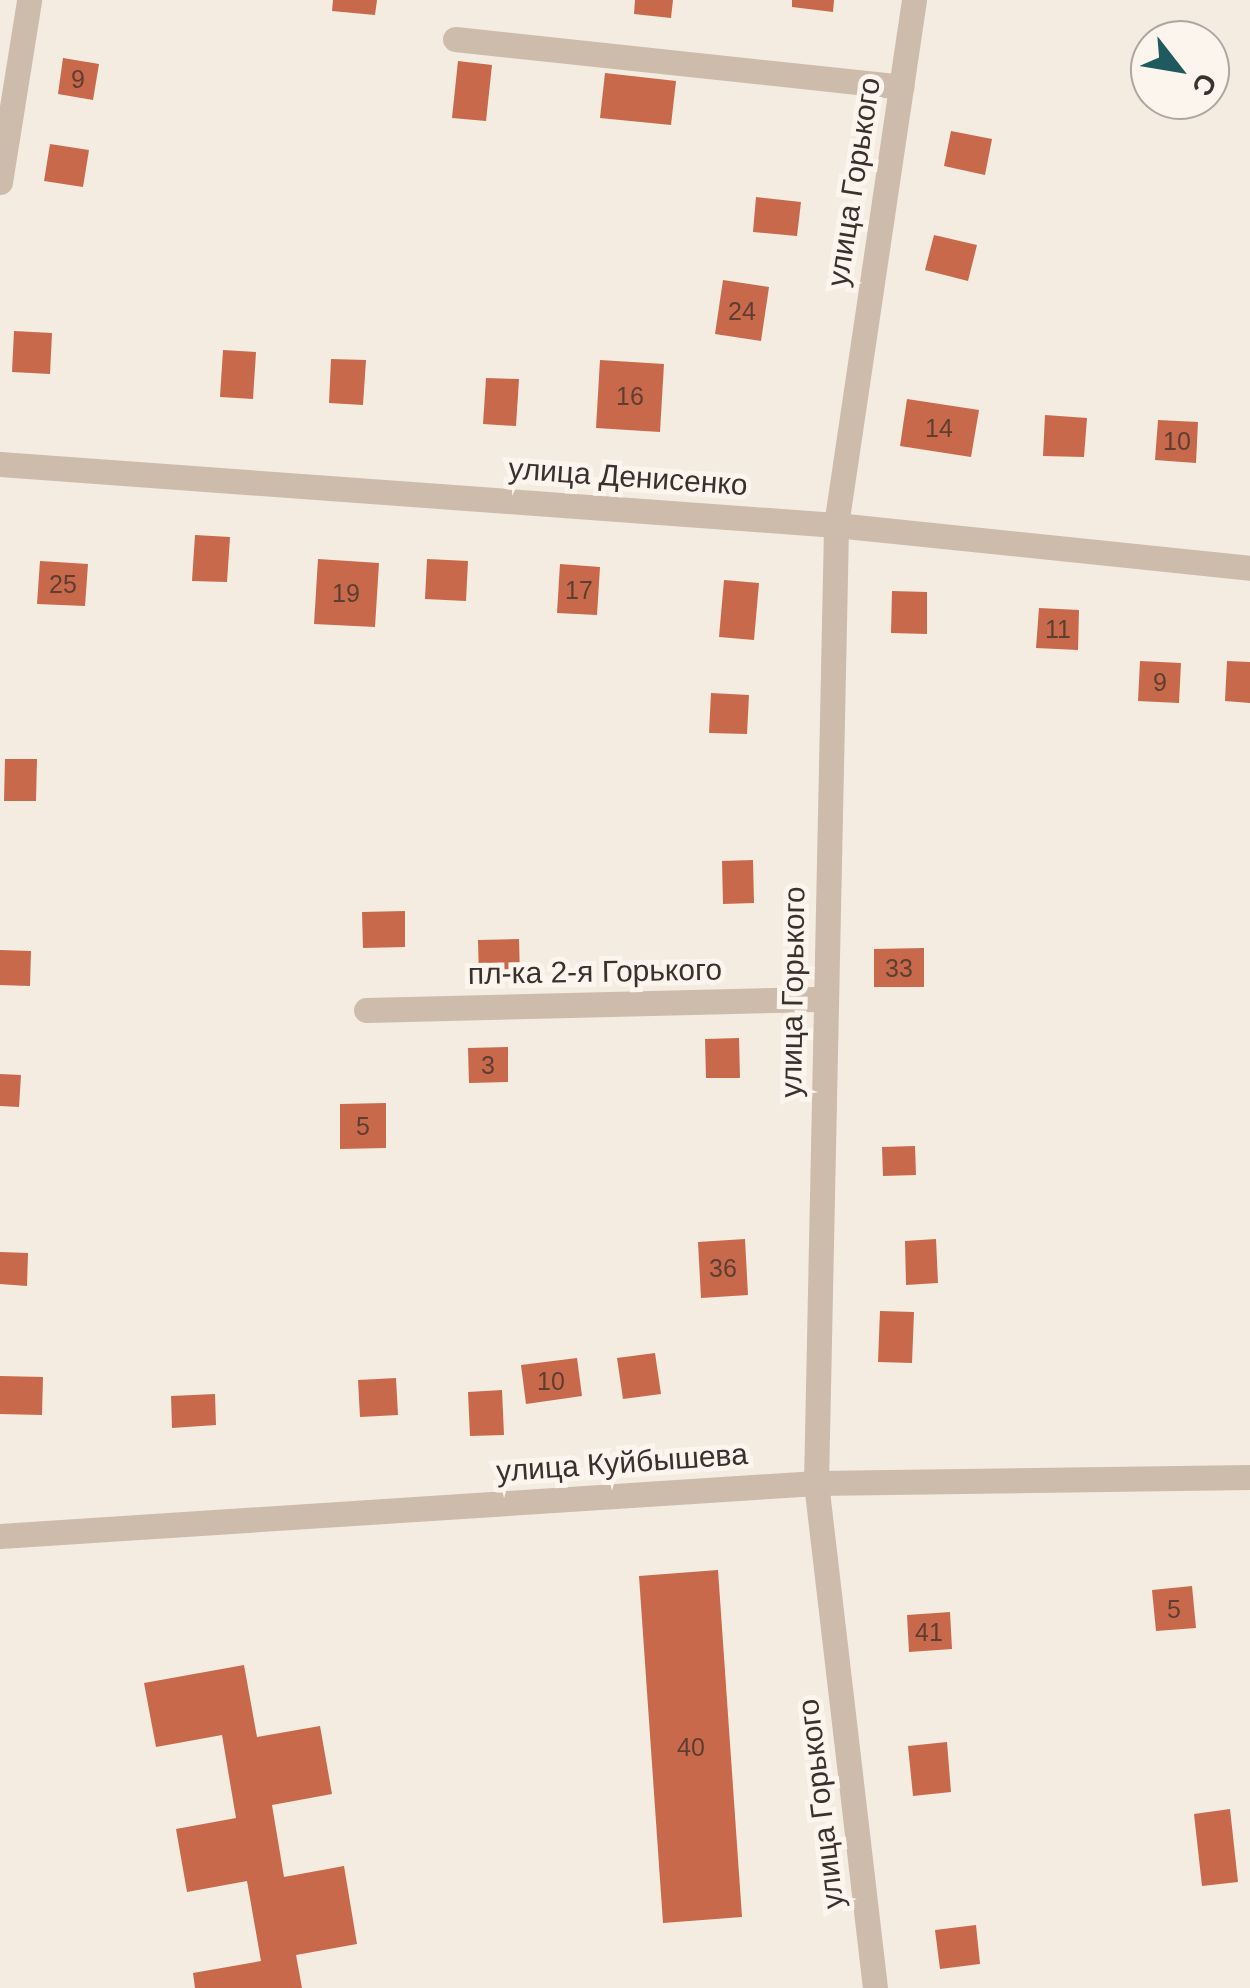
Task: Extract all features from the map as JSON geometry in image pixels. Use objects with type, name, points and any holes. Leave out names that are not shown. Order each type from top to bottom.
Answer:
[{"type":"street","points":[[0,182],[29,0]]},
{"type":"street","name":"улица Горького","points":[[876,1988],[816,1483],[836,524],[914,0]]},
{"type":"street","points":[[455,39],[902,87]]},
{"type":"street","name":"улица Денисенко","points":[[0,464],[836,524],[1250,568]]},
{"type":"street","name":"пл-ка 2-я Горького","points":[[366,1010],[826,998]]},
{"type":"street","name":"улица Куйбышева","points":[[0,1536],[816,1483],[1250,1478]]},
{"type":"building","points":[[333,0],[377,0],[375,15],[332,11]]},
{"type":"building","points":[[635,0],[673,0],[671,18],[634,14]]},
{"type":"building","points":[[792,0],[834,0],[833,12],[792,7]]},
{"type":"building","points":[[63,58],[99,64],[93,100],[58,94]]},
{"type":"building","points":[[458,61],[492,65],[486,121],[452,118]]},
{"type":"building","points":[[605,73],[676,81],[671,125],[600,118]]},
{"type":"building","points":[[951,131],[992,139],[985,175],[944,166]]},
{"type":"building","points":[[50,144],[89,150],[83,187],[44,181]]},
{"type":"building","points":[[756,197],[801,202],[797,236],[753,232]]},
{"type":"building","points":[[934,235],[977,245],[968,281],[925,270]]},
{"type":"building","points":[[723,280],[769,287],[761,341],[715,334]]},
{"type":"building","points":[[14,331],[52,333],[50,374],[12,372]]},
{"type":"building","points":[[223,350],[256,352],[253,399],[220,397]]},
{"type":"building","points":[[331,359],[366,360],[363,405],[329,403]]},
{"type":"building","points":[[600,360],[664,364],[660,432],[596,428]]},
{"type":"building","points":[[486,378],[519,379],[516,426],[483,424]]},
{"type":"building","points":[[907,399],[979,410],[971,457],[900,446]]},
{"type":"building","points":[[1045,415],[1087,418],[1084,457],[1043,456]]},
{"type":"building","points":[[1158,420],[1198,422],[1196,463],[1155,460]]},
{"type":"building","points":[[195,535],[230,537],[227,582],[192,581]]},
{"type":"building","points":[[318,559],[379,563],[375,627],[314,624]]},
{"type":"building","points":[[427,559],[468,561],[466,601],[425,599]]},
{"type":"building","points":[[40,561],[88,564],[85,606],[37,604]]},
{"type":"building","points":[[560,564],[600,567],[597,615],[557,613]]},
{"type":"building","points":[[724,580],[759,583],[754,640],[719,637]]},
{"type":"building","points":[[892,591],[927,592],[927,634],[891,633]]},
{"type":"building","points":[[1039,608],[1079,610],[1078,650],[1036,648]]},
{"type":"building","points":[[1140,661],[1181,663],[1179,703],[1138,701]]},
{"type":"building","points":[[1227,661],[1250,662],[1250,703],[1225,701]]},
{"type":"building","points":[[711,693],[749,695],[747,734],[709,733]]},
{"type":"building","points":[[5,759],[37,759],[36,801],[4,801]]},
{"type":"building","points":[[753,860],[754,903],[723,904],[722,861]]},
{"type":"building","points":[[405,911],[405,947],[363,948],[362,912]]},
{"type":"building","points":[[519,939],[520,977],[479,978],[478,940]]},
{"type":"building","points":[[924,948],[924,987],[874,987],[874,949]]},
{"type":"building","points":[[0,950],[31,951],[30,986],[0,985]]},
{"type":"building","points":[[739,1038],[740,1078],[706,1078],[705,1039]]},
{"type":"building","points":[[508,1047],[508,1082],[469,1083],[468,1048]]},
{"type":"building","points":[[0,1074],[21,1075],[19,1107],[0,1106]]},
{"type":"building","points":[[386,1103],[386,1148],[340,1149],[340,1104]]},
{"type":"building","points":[[915,1146],[916,1175],[883,1176],[882,1147]]},
{"type":"building","points":[[745,1239],[748,1295],[701,1298],[698,1242]]},
{"type":"building","points":[[936,1239],[938,1283],[906,1285],[905,1241]]},
{"type":"building","points":[[0,1252],[28,1253],[27,1286],[0,1284]]},
{"type":"building","points":[[880,1311],[914,1312],[912,1363],[878,1362]]},
{"type":"building","points":[[655,1353],[661,1394],[623,1399],[617,1358]]},
{"type":"building","points":[[577,1358],[582,1396],[526,1404],[521,1365]]},
{"type":"building","points":[[0,1376],[43,1377],[42,1415],[0,1414]]},
{"type":"building","points":[[396,1378],[398,1415],[360,1417],[358,1380]]},
{"type":"building","points":[[502,1390],[504,1435],[470,1436],[468,1392]]},
{"type":"building","points":[[215,1394],[216,1425],[172,1428],[171,1396]]},
{"type":"building","points":[[718,1570],[742,1917],[663,1923],[639,1576]]},
{"type":"building","points":[[1192,1586],[1196,1628],[1156,1631],[1152,1590]]},
{"type":"building","points":[[950,1612],[952,1649],[909,1652],[907,1615]]},
{"type":"building","points":[[244,1665],[257,1737],[320,1726],[332,1794],[272,1805],[284,1877],[344,1866],[357,1944],[296,1955],[302,1988],[195,1988],[193,1973],[261,1961],[247,1881],[187,1892],[176,1829],[236,1818],[222,1735],[156,1747],[144,1683]]},
{"type":"building","points":[[947,1742],[951,1792],[913,1796],[908,1746]]},
{"type":"building","points":[[1230,1809],[1238,1882],[1202,1886],[1194,1814]]},
{"type":"building","points":[[976,1925],[980,1964],[940,1969],[935,1930]]}]
